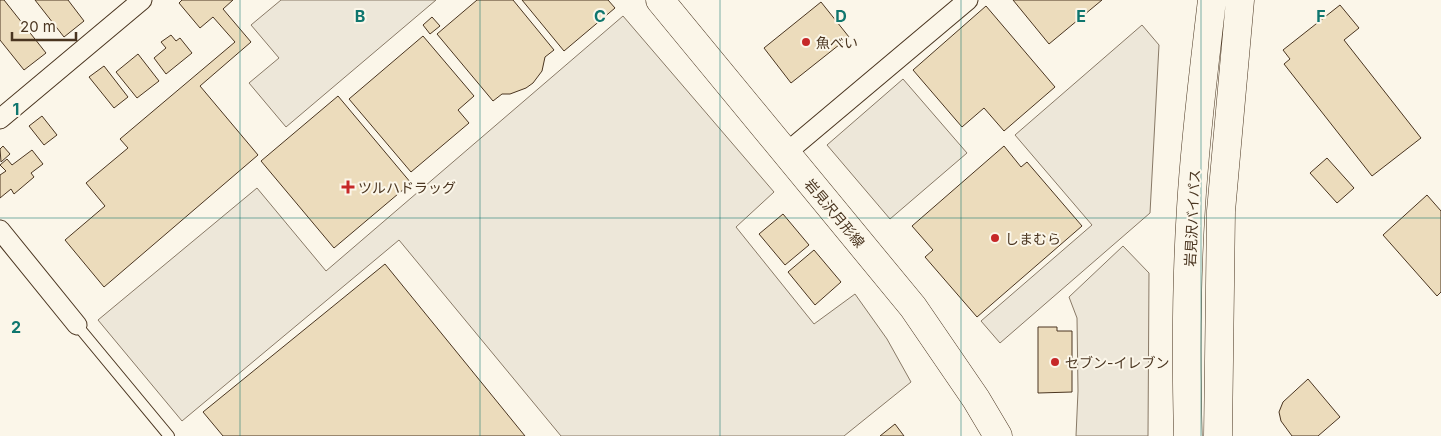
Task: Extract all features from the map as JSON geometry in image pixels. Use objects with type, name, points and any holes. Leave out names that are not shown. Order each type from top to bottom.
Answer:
[{"type":"main road","name":"岩見沢月形線","points":[[660,0],[913,307],[976,399],[998,436]]},
{"type":"main road","name":"岩見沢バイパス","points":[[1188,436],[1187,320],[1191,209],[1200,97],[1212,0]]},
{"type":"main road","name":"岩見沢バイパス","points":[[1218,436],[1221,211],[1240,0]]},
{"type":"street","points":[[0,119],[142,0]]},
{"type":"street","points":[[786,153],[968,0]]},
{"type":"street","points":[[0,230],[77,325]]},
{"type":"lane","points":[[77,325],[170,436]]},
{"type":"shaded area","points":[[281,0],[436,0],[286,127],[249,83],[279,58],[251,25]]},
{"type":"shaded area","points":[[623,16],[774,192],[736,227],[814,324],[855,294],[887,339],[911,382],[844,436],[561,436],[399,240],[182,421],[98,320],[257,188],[326,271]]},
{"type":"shaded area","points":[[1142,25],[1159,45],[1150,213],[1000,343],[981,321],[1092,225],[1015,135]]},
{"type":"shaded area","points":[[903,79],[967,153],[890,219],[827,145]]},
{"type":"shaded area","points":[[1123,246],[1149,273],[1148,436],[1076,436],[1078,391],[1077,318],[1069,297]]},
{"type":"building","points":[[0,0],[4,0],[46,53],[24,70],[0,40]]},
{"type":"building","points":[[35,0],[68,0],[84,21],[64,37]]},
{"type":"building","points":[[182,0],[233,0],[223,9],[251,42],[200,86],[258,155],[104,287],[65,240],[105,206],[86,183],[128,148],[120,139],[235,42],[213,17],[200,28],[179,3]]},
{"type":"building","points":[[477,0],[513,0],[554,50],[545,57],[542,71],[533,83],[510,94],[502,94],[493,101],[437,34]]},
{"type":"building","points":[[522,0],[608,0],[615,8],[564,51]]},
{"type":"building","points":[[1013,0],[1102,0],[1049,44]]},
{"type":"building","name":"魚べい","points":[[821,2],[849,37],[791,83],[764,48]]},
{"type":"building","points":[[1340,5],[1359,28],[1344,40],[1421,138],[1372,176],[1284,64],[1290,59],[1283,50]]},
{"type":"building","points":[[986,6],[1055,87],[1004,131],[984,108],[962,127],[913,70]]},
{"type":"building","points":[[432,17],[440,26],[430,34],[423,25]]},
{"type":"building","points":[[171,35],[176,41],[180,38],[192,53],[166,74],[154,58],[166,48],[161,42]]},
{"type":"building","points":[[423,36],[474,96],[458,110],[469,123],[411,172],[349,99]]},
{"type":"building","points":[[138,54],[159,81],[137,98],[116,72]]},
{"type":"building","points":[[104,66],[128,97],[114,108],[89,77]]},
{"type":"building","points":[[338,96],[411,183],[334,248],[261,161]]},
{"type":"building","points":[[42,116],[57,135],[44,145],[29,126]]},
{"type":"building","points":[[3,146],[10,154],[1,162],[0,149]]},
{"type":"building","name":"しまむら","points":[[1004,146],[1021,167],[1027,162],[1082,226],[977,317],[925,257],[933,250],[912,226]]},
{"type":"building","points":[[32,150],[43,164],[31,173],[34,177],[14,194],[11,189],[0,198],[0,175],[6,171],[0,165],[7,159],[12,165]]},
{"type":"building","points":[[1327,158],[1354,188],[1337,203],[1310,173]]},
{"type":"building","points":[[1427,195],[1441,211],[1441,292],[1437,296],[1383,235]]},
{"type":"building","points":[[783,214],[809,245],[785,265],[759,234]]},
{"type":"building","points":[[814,250],[841,282],[815,305],[788,272]]},
{"type":"building","points":[[385,264],[525,436],[223,436],[203,412]]},
{"type":"building","name":"セブン-イレブン","points":[[1038,327],[1057,327],[1057,331],[1072,331],[1072,392],[1038,393]]},
{"type":"building","points":[[1308,379],[1340,417],[1318,436],[1292,436],[1281,421],[1279,412],[1283,402]]},
{"type":"building","points":[[895,424],[904,436],[880,436]]},
{"type":"place","name":"魚べい","points":[[806,42]]},
{"type":"place","name":"ツルハドラッグ","points":[[348,187]]},
{"type":"place","name":"しまむら","points":[[995,238]]},
{"type":"place","name":"セブン-イレブン","points":[[1055,362]]}]
